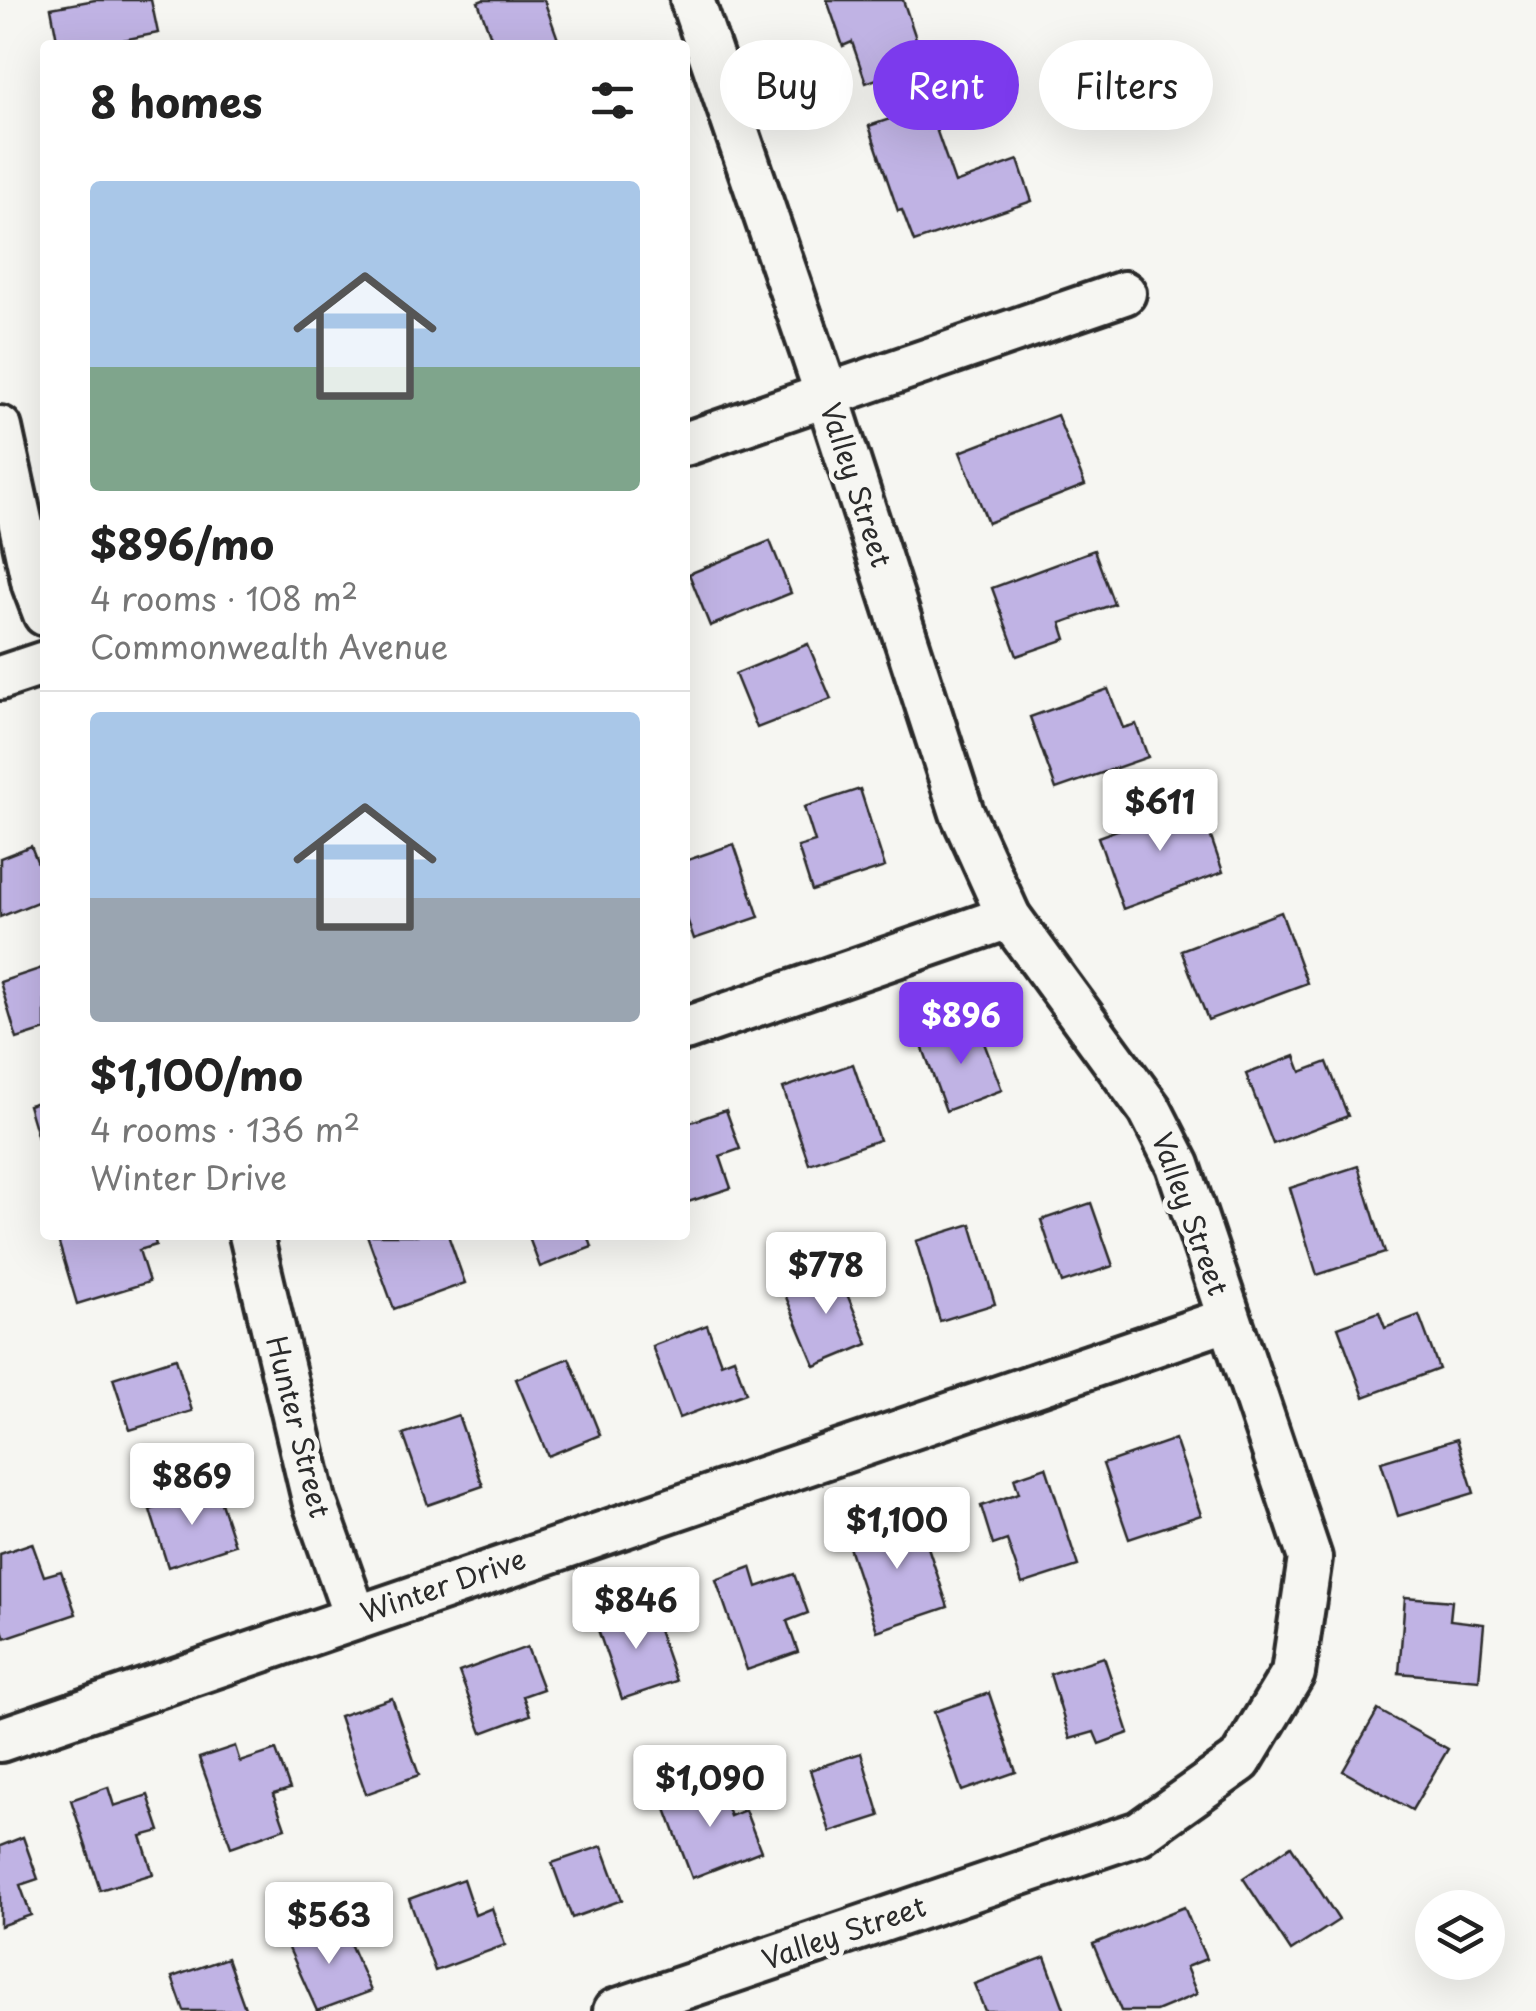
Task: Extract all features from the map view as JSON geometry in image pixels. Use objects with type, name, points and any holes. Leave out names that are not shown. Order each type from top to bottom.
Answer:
[{"type":"street","name":"Valley Street","points":[[615,2011],[1139,1833],[1240,1761],[1293,1674],[1310,1558],[1178,1166],[1150,1110],[1008,917],[962,813],[827,395],[692,0]]},
{"type":"street","points":[[690,442],[1124,293]]},
{"type":"street","points":[[0,428],[40,601]]},
{"type":"street","points":[[0,678],[40,665]]},
{"type":"street","points":[[690,1027],[1008,917]]},
{"type":"street","name":"Hunter Street","points":[[252,1240],[314,1500],[355,1616]]},
{"type":"street","name":"Winter Drive","points":[[0,1740],[1229,1319]]},
{"type":"building","points":[[95,0],[151,0],[158,33],[123,40],[57,40],[51,8]]},
{"type":"building","points":[[544,0],[558,40],[492,40],[478,2]]},
{"type":"building","points":[[827,0],[903,0],[917,40],[873,40],[873,80],[866,83],[853,40],[841,40]]},
{"type":"building","points":[[873,125],[873,130],[936,130],[955,183],[1018,160],[1032,201],[914,242],[902,210],[898,211],[869,126]]},
{"type":"building","points":[[1057,415],[1085,485],[988,523],[960,452]]},
{"type":"building","points":[[770,541],[791,593],[710,626],[690,574]]},
{"type":"building","points":[[1094,550],[1114,604],[1061,623],[1066,639],[1017,656],[992,588]]},
{"type":"building","points":[[808,644],[831,699],[757,728],[735,674]]},
{"type":"building","points":[[1108,689],[1123,728],[1136,724],[1148,757],[1056,789],[1030,717]]},
{"type":"building","points":[[860,789],[885,867],[812,891],[798,847],[815,842],[804,807]]},
{"type":"building","points":[[1198,800],[1223,872],[1123,909],[1098,837]]},
{"type":"building","points":[[734,844],[759,917],[694,939],[690,927],[690,859]]},
{"type":"building","points":[[31,846],[40,868],[40,901],[0,917],[0,858]]},
{"type":"building","points":[[1281,912],[1307,983],[1208,1020],[1181,950]]},
{"type":"building","points":[[40,969],[40,1032],[17,1039],[0,982]]},
{"type":"building","points":[[976,1022],[1002,1090],[946,1111],[921,1043]]},
{"type":"building","points":[[1295,1056],[1301,1072],[1327,1062],[1348,1116],[1273,1144],[1246,1074]]},
{"type":"building","points":[[853,1064],[879,1140],[809,1164],[783,1088]]},
{"type":"building","points":[[40,1101],[40,1145],[28,1105]]},
{"type":"building","points":[[726,1110],[740,1149],[720,1156],[731,1188],[690,1201],[690,1122]]},
{"type":"building","points":[[1358,1166],[1385,1253],[1317,1275],[1290,1188]]},
{"type":"building","points":[[1091,1203],[1113,1266],[1062,1283],[1041,1220]]},
{"type":"building","points":[[971,1224],[995,1304],[940,1321],[916,1241]]},
{"type":"building","points":[[58,1240],[154,1240],[156,1245],[139,1250],[149,1282],[77,1304]]},
{"type":"building","points":[[369,1240],[450,1240],[465,1283],[394,1309]]},
{"type":"building","points":[[530,1240],[590,1240],[592,1247],[540,1267]]},
{"type":"building","points":[[836,1268],[868,1344],[815,1366],[783,1290]]},
{"type":"building","points":[[1379,1312],[1385,1328],[1419,1315],[1439,1369],[1364,1397],[1338,1327]]},
{"type":"building","points":[[707,1325],[721,1363],[734,1358],[746,1393],[679,1418],[652,1346]]},
{"type":"building","points":[[176,1358],[192,1411],[130,1430],[113,1378]]},
{"type":"building","points":[[569,1358],[600,1435],[548,1456],[516,1379]]},
{"type":"building","points":[[458,1415],[483,1486],[428,1505],[403,1434]]},
{"type":"building","points":[[1175,1439],[1201,1515],[1129,1539],[1103,1464]]},
{"type":"building","points":[[1457,1439],[1474,1493],[1398,1516],[1381,1462]]},
{"type":"building","points":[[1046,1467],[1078,1566],[1022,1584],[1007,1540],[993,1545],[981,1506],[1019,1493],[1014,1478]]},
{"type":"building","points":[[216,1488],[235,1545],[168,1567],[150,1510]]},
{"type":"building","points":[[917,1514],[948,1607],[877,1631],[846,1538]]},
{"type":"building","points":[[32,1543],[44,1576],[61,1571],[76,1614],[5,1638],[0,1624],[0,1554]]},
{"type":"building","points":[[751,1567],[757,1587],[794,1574],[808,1613],[787,1621],[798,1652],[747,1670],[716,1580]]},
{"type":"building","points":[[1405,1597],[1452,1601],[1450,1620],[1484,1624],[1479,1680],[1399,1673]]},
{"type":"building","points":[[650,1606],[676,1681],[622,1699],[596,1624]]},
{"type":"building","points":[[527,1647],[543,1689],[523,1696],[530,1715],[482,1733],[459,1672]]},
{"type":"building","points":[[1104,1657],[1129,1733],[1099,1744],[1094,1732],[1070,1739],[1050,1674]]},
{"type":"building","points":[[989,1693],[1016,1772],[962,1791],[934,1712]]},
{"type":"building","points":[[392,1698],[419,1775],[366,1794],[339,1716]]},
{"type":"building","points":[[1378,1710],[1448,1749],[1412,1810],[1343,1771]]},
{"type":"building","points":[[235,1746],[240,1762],[276,1750],[290,1789],[273,1794],[285,1828],[231,1847],[199,1758]]},
{"type":"building","points":[[861,1753],[880,1816],[830,1832],[810,1770]]},
{"type":"building","points":[[717,1780],[730,1816],[745,1810],[761,1851],[692,1878],[663,1801]]},
{"type":"building","points":[[108,1787],[114,1806],[148,1795],[160,1831],[141,1836],[153,1874],[100,1890],[71,1800]]},
{"type":"building","points":[[23,1837],[38,1879],[20,1885],[31,1915],[0,1926],[0,1846]]},
{"type":"building","points":[[602,1846],[622,1900],[572,1918],[552,1863]]},
{"type":"building","points":[[1291,1846],[1339,1920],[1291,1951],[1243,1878]]},
{"type":"building","points":[[463,1879],[475,1915],[492,1908],[505,1945],[435,1971],[409,1899]]},
{"type":"building","points":[[1184,1907],[1206,1959],[1186,1967],[1197,1994],[1156,2011],[1121,2011],[1093,1944]]},
{"type":"building","points":[[340,1921],[371,1991],[317,2011],[287,1944]]},
{"type":"building","points":[[1045,1957],[1065,2011],[985,2011],[974,1984]]},
{"type":"building","points":[[227,1958],[246,2011],[184,2011],[172,1977]]}]
